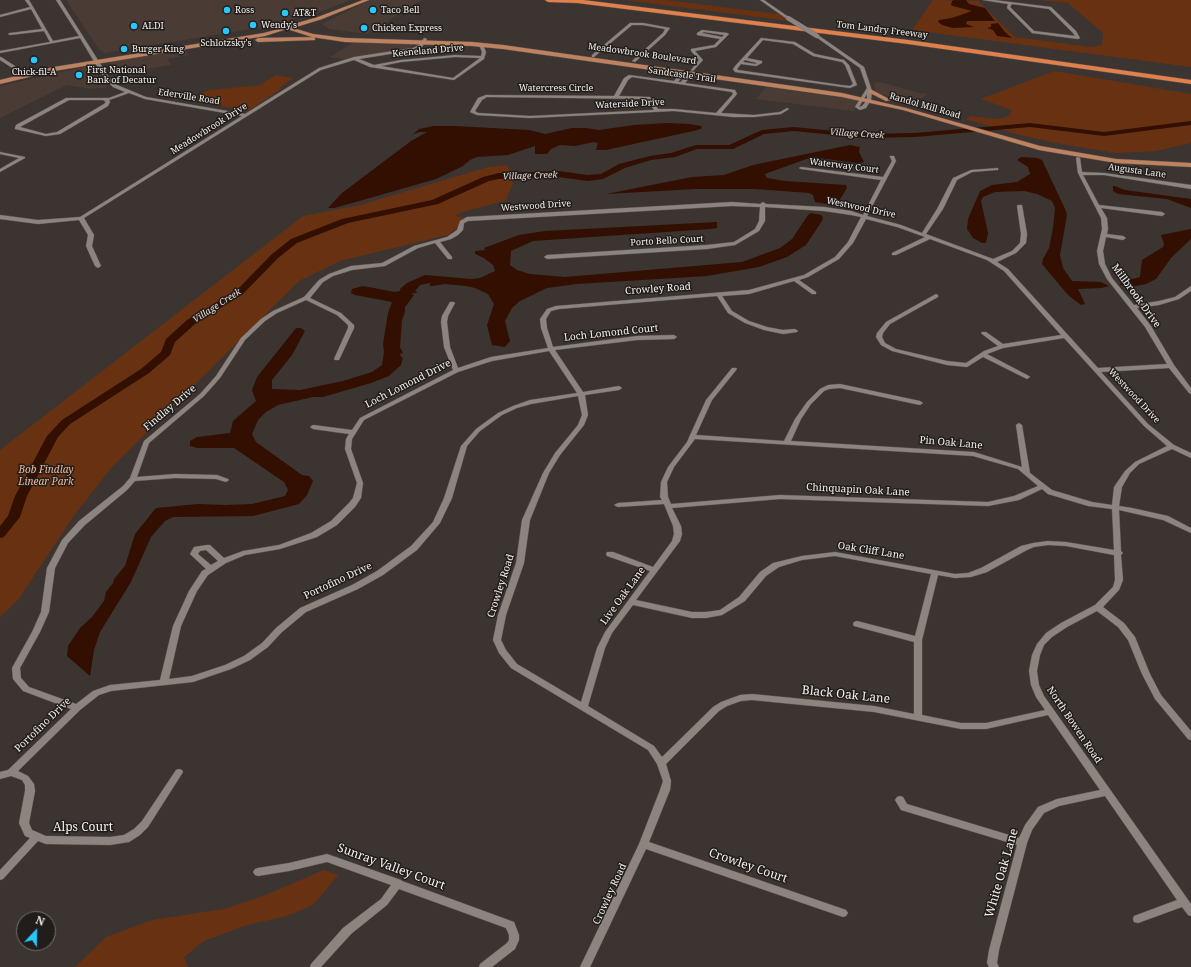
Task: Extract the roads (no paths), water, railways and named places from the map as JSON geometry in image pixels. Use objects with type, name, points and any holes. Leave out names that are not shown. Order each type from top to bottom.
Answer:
[{"type":"highway","points":[[548,0],[621,4]]},
{"type":"highway","name":"Tom Landry Freeway","points":[[569,0],[621,4],[959,44],[1191,76]]},
{"type":"highway","name":"Tom Landry Freeway","points":[[604,0],[621,4],[916,43],[1191,82]]},
{"type":"highway","points":[[609,0],[621,4]]},
{"type":"main road","points":[[0,82],[96,60],[234,40],[289,26],[350,2],[367,0]]},
{"type":"main road","points":[[289,26],[295,26],[320,18],[347,8],[358,1]]},
{"type":"main road","points":[[347,8],[353,4],[350,2]]},
{"type":"main road","points":[[318,34],[310,30],[309,26],[320,18]]},
{"type":"main road","name":"Meadowbrook Boulevard","points":[[189,44],[241,36],[282,26],[289,26],[312,35],[345,40],[483,43],[867,95]]},
{"type":"main road","name":"Meadowbrook Boulevard","points":[[295,26],[318,34],[424,41]]},
{"type":"main road","points":[[234,40],[345,40]]},
{"type":"main road","points":[[0,78],[22,72],[189,44]]},
{"type":"main road","name":"Meadowbrook Boulevard","points":[[591,57],[634,61],[690,72],[773,79],[867,95],[1046,145],[1098,154],[1154,160],[1191,160]]},
{"type":"main road","name":"Randol Mill Road","points":[[867,95],[958,125],[1039,148],[1116,161],[1191,165]]},
{"type":"street","points":[[27,0],[52,42]]},
{"type":"street","name":"Ederville Road","points":[[58,0],[106,77],[115,86],[126,92],[155,100],[246,115]]},
{"type":"street","points":[[762,0],[862,67],[867,95]]},
{"type":"street","points":[[985,0],[1011,3],[1050,8],[1075,32],[1078,38],[1033,32],[1008,7],[1011,3]]},
{"type":"street","points":[[0,16],[15,10],[32,8]]},
{"type":"street","points":[[591,57],[631,24],[653,25],[668,28],[634,61]]},
{"type":"street","points":[[10,34],[44,30]]},
{"type":"street","points":[[682,84],[701,60],[692,50],[715,46],[724,38],[727,34],[703,31],[698,34],[724,38]]},
{"type":"street","points":[[0,52],[81,37]]},
{"type":"street","points":[[844,62],[853,78],[854,86],[779,78],[777,81],[766,76],[737,71],[736,69],[764,39],[794,43],[814,56],[844,62],[854,61]]},
{"type":"street","name":"Meadowbrook Drive","points":[[0,217],[38,222],[81,218],[320,69],[354,58],[414,49],[424,41]]},
{"type":"street","points":[[354,58],[364,64],[374,67],[454,79],[483,57],[483,43]]},
{"type":"street","points":[[189,44],[194,47]]},
{"type":"street","name":"Keeneland Drive","points":[[374,67],[401,61],[455,56],[483,57]]},
{"type":"street","points":[[0,58],[22,72]]},
{"type":"street","points":[[740,63],[756,65],[761,62],[744,59]]},
{"type":"street","points":[[675,82],[683,74],[690,72]]},
{"type":"street","name":"Sandcastle Trail","points":[[616,97],[618,91],[628,77],[675,82],[733,91],[735,94],[718,114]]},
{"type":"street","points":[[104,99],[108,102],[102,108],[53,134],[17,128],[18,126],[68,99],[79,97],[104,99],[126,92]]},
{"type":"street","name":"Watercress Circle","points":[[472,112],[480,99],[486,96],[649,98],[656,110]]},
{"type":"street","name":"Waterside Drive","points":[[472,112],[530,117],[656,110],[733,116],[754,116],[781,113],[787,109]]},
{"type":"street","points":[[0,153],[23,158],[0,170]]},
{"type":"street","name":"Crowley Road","points":[[585,967],[644,844],[665,790],[667,781],[661,763],[651,748],[514,666],[502,651],[497,640],[502,615],[520,563],[526,520],[546,473],[557,454],[581,425],[585,415],[581,394],[551,349],[543,321],[545,314],[558,307],[749,292],[806,276],[837,258],[856,235],[894,161],[892,157]]},
{"type":"street","name":"Millbrook Drive","points":[[1078,158],[1080,173],[1104,218],[1104,235],[1100,251],[1102,264],[1109,278],[1148,326],[1171,366],[1191,392]]},
{"type":"street","name":"Waterway Court","points":[[801,168],[885,179]]},
{"type":"street","points":[[923,235],[940,209],[955,179],[971,171],[996,169]]},
{"type":"street","name":"Augusta Lane","points":[[1080,173],[1104,174],[1191,187]]},
{"type":"street","name":"Westwood Drive","points":[[465,220],[712,204],[763,204],[824,209],[865,216],[899,226],[994,261],[1006,270],[1146,425],[1172,446],[1191,456]]},
{"type":"street","name":"Porto Bello Court","points":[[547,257],[708,248],[735,243],[757,230],[762,222],[763,204]]},
{"type":"street","points":[[994,261],[1014,252],[1022,243],[1024,234],[1020,206]]},
{"type":"street","points":[[1098,206],[1162,214]]},
{"type":"street","points":[[81,218],[91,236],[89,246],[98,266]]},
{"type":"street","name":"Findlay Drive","points":[[77,708],[26,689],[17,679],[16,668],[36,632],[44,612],[51,568],[65,542],[82,523],[125,488],[133,479],[146,442],[202,396],[248,334],[276,312],[306,298],[321,281],[331,275],[351,268],[380,266],[416,247],[437,242],[456,234],[465,220]]},
{"type":"street","points":[[1104,235],[1123,238]]},
{"type":"street","points":[[894,254],[930,238]]},
{"type":"street","points":[[437,242],[450,258]]},
{"type":"street","points":[[796,280],[814,293]]},
{"type":"street","points":[[1133,307],[1159,303],[1177,298],[1191,288]]},
{"type":"street","points":[[719,295],[730,312],[747,322],[766,329],[783,332],[795,331]]},
{"type":"street","points":[[936,296],[888,322],[880,333],[879,337],[883,344],[894,350],[947,363],[967,364],[982,354],[1002,346],[1066,336]]},
{"type":"street","points":[[306,298],[339,314],[351,326],[338,359]]},
{"type":"street","points":[[452,303],[445,316],[444,322],[447,348],[456,371]]},
{"type":"street","points":[[984,334],[1002,346]]},
{"type":"street","name":"Loch Lomond Court","points":[[551,349],[637,338],[674,337]]},
{"type":"street","name":"Loch Lomond Drive","points":[[352,432],[358,423],[372,412],[456,371],[506,356],[551,349]]},
{"type":"street","points":[[982,354],[1027,377]]},
{"type":"street","points":[[1097,370],[1171,366]]},
{"type":"street","name":"Live Oak Lane","points":[[582,708],[601,648],[619,617],[672,548],[678,534],[677,526],[664,497],[664,482],[671,467],[693,437],[709,400],[734,370]]},
{"type":"street","points":[[787,442],[798,419],[809,403],[822,390],[828,387],[840,386],[920,403]]},
{"type":"street","name":"Portofino Drive","points":[[0,776],[11,772],[77,708],[102,690],[208,675],[247,658],[265,645],[279,630],[303,610],[355,587],[380,573],[414,548],[436,523],[448,498],[464,446],[478,430],[500,414],[515,407],[619,388]]},
{"type":"street","points":[[1019,425],[1027,473]]},
{"type":"street","points":[[164,682],[177,626],[199,580],[211,569],[224,561],[243,553],[280,547],[301,540],[326,528],[346,513],[357,498],[360,483],[348,449],[352,432],[313,427]]},
{"type":"street","name":"Pin Oak Lane","points":[[693,437],[974,454],[1008,463],[1027,473],[1050,492],[1084,502],[1165,518],[1191,531]]},
{"type":"street","name":"North Bowen Road","points":[[1172,446],[1136,463],[1126,472],[1118,487],[1115,507],[1119,553],[1119,580],[1116,588],[1098,607],[1064,625],[1049,635],[1041,644],[1036,655],[1033,671],[1035,685],[1040,698],[1191,912]]},
{"type":"street","points":[[133,479],[175,476],[217,477],[226,480]]},
{"type":"street","name":"Chinquapin Oak Lane","points":[[667,504],[780,497],[988,504],[1016,498],[1043,486]]},
{"type":"street","points":[[618,505],[667,504]]},
{"type":"street","name":"Oak Cliff Lane","points":[[632,602],[692,615],[706,615],[722,612],[742,599],[763,574],[776,565],[802,558],[836,554],[955,576],[968,575],[984,570],[1024,548],[1048,543],[1066,544],[1119,553]]},
{"type":"street","points":[[211,569],[194,554],[197,549],[207,547],[224,561]]},
{"type":"street","points":[[610,554],[655,570]]},
{"type":"street","points":[[918,716],[918,640],[935,572]]},
{"type":"street","points":[[1098,607],[1121,625],[1132,639],[1146,674],[1158,697],[1191,737]]},
{"type":"street","points":[[857,624],[918,640]]},
{"type":"street","name":"Black Oak Lane","points":[[661,763],[716,709],[724,704],[740,698],[752,697],[874,709],[918,716],[961,726],[986,726],[1050,712]]},
{"type":"street","points":[[0,876],[36,837],[28,833],[24,823],[30,792],[29,784],[25,778],[11,772]]},
{"type":"street","name":"Alps Court","points":[[36,837],[46,840],[110,841],[126,839],[137,832],[145,824],[180,772]]},
{"type":"street","name":"White Oak Lane","points":[[994,967],[992,963],[994,950],[1022,842],[1028,828],[1041,810],[1057,803],[1107,792]]},
{"type":"street","points":[[900,800],[904,807],[1022,842]]},
{"type":"street","name":"Crowley Court","points":[[644,844],[844,913]]},
{"type":"street","name":"Sunray Valley Court","points":[[258,872],[289,867],[327,858],[512,926],[514,940],[511,946],[484,967]]},
{"type":"street","points":[[316,967],[347,931],[384,902],[398,883]]},
{"type":"street","points":[[1138,919],[1184,902]]},
{"type":"waterway","name":"Village Creek","points":[[0,534],[14,517],[21,496],[53,436],[66,422],[145,371],[166,353],[170,341],[191,322],[240,292],[275,256],[294,241],[345,221],[435,202],[486,179],[499,176],[558,174],[588,178],[603,176],[622,166],[650,158],[672,155],[696,147],[730,147],[762,132],[794,129],[865,136],[915,135],[1030,125],[1104,134],[1191,123]]},
{"type":"place","name":"Ross","points":[[227,10]]},
{"type":"place","name":"Taco Bell","points":[[373,10]]},
{"type":"place","name":"AT&T","points":[[285,13]]},
{"type":"place","name":"Wendy's","points":[[253,25]]},
{"type":"place","name":"ALDI","points":[[134,26]]},
{"type":"place","name":"Chicken Express","points":[[364,28]]},
{"type":"place","name":"Schlotzsky's","points":[[226,31]]},
{"type":"place","name":"Burger King","points":[[124,49]]},
{"type":"place","name":"Chick-fil-A","points":[[34,60]]},
{"type":"place","name":"First National Bank of Decatur","points":[[79,75]]},
{"type":"park label","name":"Bob Findlay Linear Park","points":[[46,476]]}]
